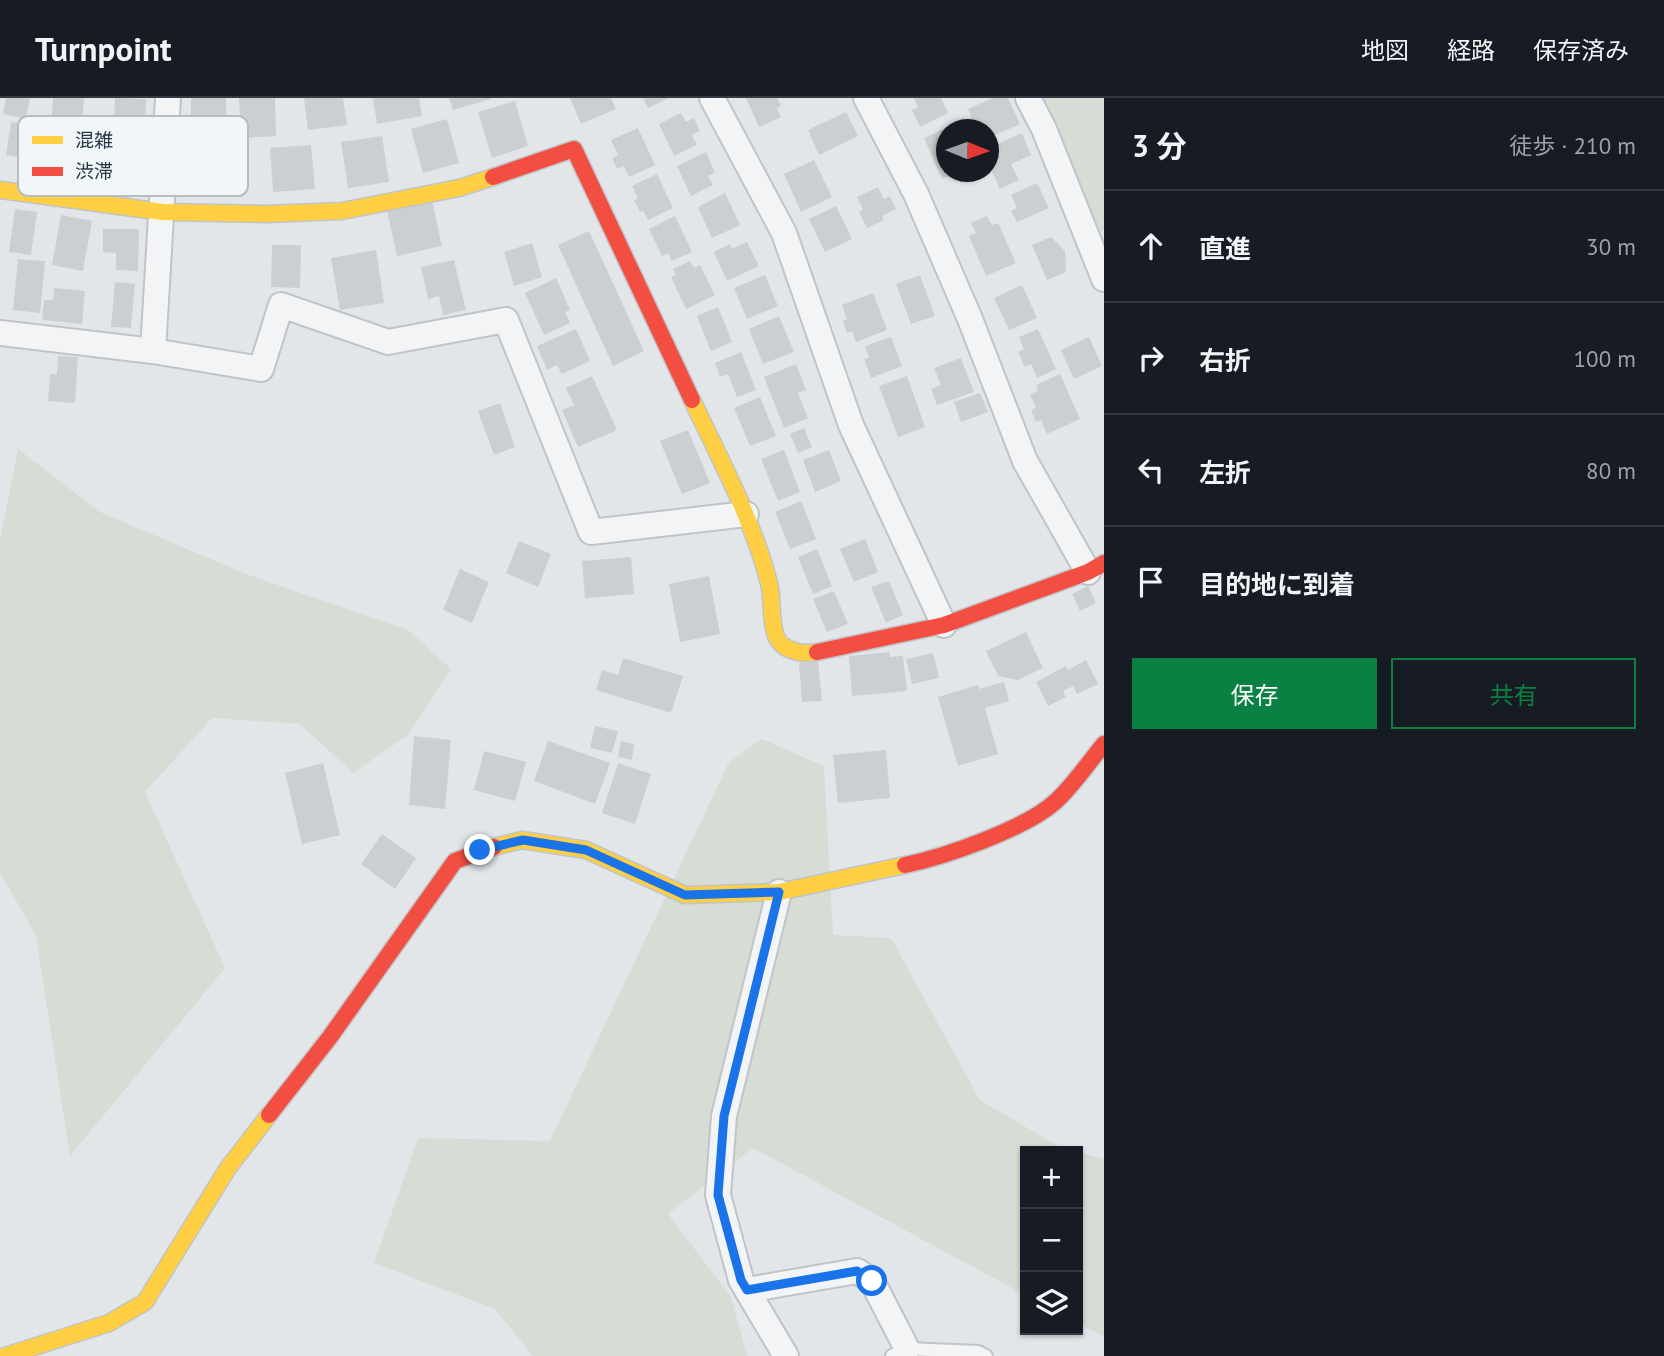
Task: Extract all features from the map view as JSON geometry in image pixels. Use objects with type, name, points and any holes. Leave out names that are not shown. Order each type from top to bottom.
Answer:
[{"type":"street","points":[[168,116],[169,98]]},
{"type":"street","points":[[712,98],[784,233],[852,425],[944,625]]},
{"type":"street","points":[[44,196],[163,212],[266,214],[342,211],[459,188],[573,149],[746,514],[769,584],[776,637],[788,650],[809,654],[944,625],[1096,568],[1026,461],[970,319],[916,194],[866,98]]},
{"type":"street","points":[[1028,98],[1098,246],[1104,279]]},
{"type":"street","points":[[0,190],[18,192]]},
{"type":"street","points":[[153,351],[164,196]]},
{"type":"street","points":[[0,333],[153,351],[261,369],[281,305],[388,342],[506,320],[591,532],[746,514]]},
{"type":"street","points":[[5,1356],[109,1323],[145,1302],[228,1168],[330,1037],[455,861],[480,850],[523,840],[586,850],[685,895],[779,892],[935,859],[1023,823],[1054,803],[1104,744]]},
{"type":"street","points":[[779,892],[724,1116],[718,1195],[741,1280],[786,1356]]},
{"type":"street","points":[[747,1290],[857,1271],[872,1281],[899,1352]]},
{"type":"lane","points":[[899,1352],[978,1352],[986,1356]]},
{"type":"shaded area","points":[[1039,98],[1104,98],[1104,230],[1095,234]]},
{"type":"shaded area","points":[[18,449],[100,512],[246,574],[408,630],[451,669],[408,735],[353,773],[300,724],[212,718],[145,792],[225,968],[70,1156],[36,936],[0,872],[0,540]]},
{"type":"shaded area","points":[[762,739],[824,766],[833,935],[891,938],[980,1100],[1058,1146],[1020,1146],[1020,1292],[753,1148],[668,1214],[731,1297],[747,1356],[533,1356],[495,1309],[374,1263],[418,1138],[550,1141],[729,762]]},
{"type":"shaded area","points":[[1083,1153],[1104,1159],[1104,1337],[1083,1326]]},
{"type":"building","points":[[6,98],[30,98],[27,116],[3,114]]},
{"type":"building","points":[[53,98],[84,98],[83,116],[52,116]]},
{"type":"building","points":[[115,98],[146,99],[146,116],[114,116]]},
{"type":"building","points":[[191,98],[226,98],[226,116],[191,116]]},
{"type":"building","points":[[239,98],[275,98],[276,136],[248,138],[248,116],[240,116]]},
{"type":"building","points":[[304,98],[343,98],[347,125],[308,130]]},
{"type":"building","points":[[373,98],[419,98],[422,116],[377,124]]},
{"type":"building","points":[[449,98],[491,98],[491,99],[453,110]]},
{"type":"building","points":[[570,98],[611,98],[616,109],[581,124]]},
{"type":"building","points":[[643,98],[669,98],[648,108]]},
{"type":"building","points":[[746,98],[777,98],[781,106],[777,108],[781,117],[759,127]]},
{"type":"building","points":[[914,98],[941,98],[948,113],[920,127],[912,110],[918,107]]},
{"type":"building","points":[[993,98],[1008,98],[1020,124],[999,133],[999,119],[970,119],[972,118],[968,109]]},
{"type":"building","points":[[515,101],[528,146],[492,158],[478,112]]},
{"type":"building","points":[[846,112],[858,136],[819,155],[808,130]]},
{"type":"building","points":[[681,113],[686,122],[694,118],[700,131],[692,135],[697,145],[674,156],[659,124]]},
{"type":"building","points":[[447,119],[459,163],[423,173],[411,129]]},
{"type":"building","points":[[11,122],[18,123],[18,157],[6,155]]},
{"type":"building","points":[[638,128],[655,165],[629,177],[624,166],[617,169],[612,158],[618,155],[611,140]]},
{"type":"building","points":[[936,132],[936,165],[924,138]]},
{"type":"building","points":[[1022,133],[1031,155],[1011,164],[1019,180],[1000,189],[997,182],[999,182],[999,143]]},
{"type":"building","points":[[382,136],[389,182],[348,188],[341,142]]},
{"type":"building","points":[[311,145],[315,189],[273,192],[270,148]]},
{"type":"building","points":[[706,152],[715,173],[708,176],[713,185],[691,196],[677,166]]},
{"type":"building","points":[[814,160],[832,197],[801,212],[784,174]]},
{"type":"building","points":[[657,174],[673,208],[648,220],[634,200],[638,199],[632,186]]},
{"type":"building","points":[[1037,183],[1049,208],[1017,222],[1011,211],[1017,208],[1011,195]]},
{"type":"building","points":[[878,187],[884,199],[890,196],[896,209],[882,216],[884,220],[867,228],[859,212],[863,209],[857,197]]},
{"type":"building","points":[[725,193],[740,225],[712,238],[698,207]]},
{"type":"building","points":[[203,196],[243,197],[203,197]]},
{"type":"building","points":[[432,201],[442,246],[397,256],[387,211]]},
{"type":"building","points":[[836,206],[852,239],[825,252],[809,219]]},
{"type":"building","points":[[15,209],[37,212],[31,255],[9,252]]},
{"type":"building","points":[[61,215],[92,221],[83,271],[52,265]]},
{"type":"building","points":[[675,216],[692,252],[672,261],[668,253],[662,256],[649,229]]},
{"type":"building","points":[[987,216],[992,225],[998,223],[1016,263],[986,276],[969,236],[976,233],[971,223]]},
{"type":"building","points":[[103,229],[139,229],[138,271],[116,270],[116,253],[103,252]]},
{"type":"building","points":[[589,231],[644,351],[613,366],[558,245]]},
{"type":"building","points":[[1051,237],[1065,251],[1066,272],[1047,280],[1032,245]]},
{"type":"building","points":[[747,242],[759,266],[727,281],[714,252],[730,244],[732,249]]},
{"type":"building","points":[[532,243],[542,277],[514,286],[504,252]]},
{"type":"building","points":[[272,245],[301,245],[300,288],[271,287]]},
{"type":"building","points":[[376,250],[384,303],[340,310],[331,258]]},
{"type":"building","points":[[18,259],[45,261],[40,313],[13,310]]},
{"type":"building","points":[[454,260],[466,310],[443,315],[439,296],[428,299],[421,267]]},
{"type":"building","points":[[690,261],[694,268],[700,265],[715,295],[686,309],[671,277],[676,275],[673,269]]},
{"type":"building","points":[[765,275],[778,306],[747,319],[734,288]]},
{"type":"building","points":[[920,275],[935,316],[911,324],[896,284]]},
{"type":"building","points":[[556,278],[570,310],[565,312],[570,323],[544,335],[525,293]]},
{"type":"building","points":[[115,282],[135,284],[131,328],[111,327]]},
{"type":"building","points":[[1022,285],[1037,318],[1009,330],[994,298]]},
{"type":"building","points":[[54,288],[85,291],[82,324],[42,320],[44,300],[53,300]]},
{"type":"building","points":[[873,293],[887,330],[856,342],[852,331],[847,333],[843,321],[847,319],[842,305]]},
{"type":"building","points":[[718,307],[732,342],[711,351],[697,316]]},
{"type":"building","points":[[779,316],[794,352],[763,364],[749,329]]},
{"type":"building","points":[[576,329],[590,361],[562,374],[557,365],[547,370],[537,346]]},
{"type":"building","points":[[1038,329],[1056,369],[1037,378],[1031,364],[1025,367],[1018,352],[1024,349],[1019,337]]},
{"type":"building","points":[[891,337],[902,366],[871,378],[864,359],[869,358],[865,346]]},
{"type":"building","points":[[1089,337],[1102,366],[1074,379],[1061,350]]},
{"type":"building","points":[[741,352],[756,390],[737,397],[728,374],[720,377],[715,363]]},
{"type":"building","points":[[58,356],[78,357],[75,403],[48,401],[50,374],[57,374]]},
{"type":"building","points":[[961,358],[974,392],[937,405],[931,389],[941,385],[934,368]]},
{"type":"building","points":[[796,364],[806,390],[798,393],[808,418],[784,428],[764,377]]},
{"type":"building","points":[[1060,374],[1080,419],[1047,434],[1041,420],[1036,422],[1031,410],[1036,408],[1030,394],[1038,391],[1036,385]]},
{"type":"building","points":[[592,376],[617,430],[578,447],[562,410],[574,405],[566,388]]},
{"type":"building","points":[[907,376],[925,427],[898,437],[879,386]]},
{"type":"building","points":[[980,393],[988,412],[961,422],[954,402]]},
{"type":"building","points":[[760,397],[776,436],[750,446],[734,408]]},
{"type":"building","points":[[500,403],[515,447],[494,455],[478,411]]},
{"type":"building","points":[[804,428],[812,447],[798,453],[790,434]]},
{"type":"building","points":[[688,430],[710,483],[682,494],[660,441]]},
{"type":"building","points":[[784,450],[800,492],[778,501],[761,459]]},
{"type":"building","points":[[829,450],[841,481],[815,492],[803,460]]},
{"type":"building","points":[[801,501],[816,539],[790,549],[775,512]]},
{"type":"building","points":[[865,539],[878,572],[854,582],[840,549]]},
{"type":"building","points":[[519,541],[551,554],[538,587],[506,573]]},
{"type":"building","points":[[817,549],[832,586],[813,594],[798,557]]},
{"type":"building","points":[[631,557],[634,594],[585,598],[582,561]]},
{"type":"building","points":[[460,569],[489,582],[472,623],[443,610]]},
{"type":"building","points":[[709,576],[720,634],[680,642],[669,584]]},
{"type":"building","points":[[889,581],[903,615],[886,623],[871,587]]},
{"type":"building","points":[[1088,586],[1096,603],[1080,611],[1072,594]]},
{"type":"building","points":[[834,591],[848,624],[827,632],[813,599]]},
{"type":"building","points":[[1026,632],[1043,668],[1018,680],[998,676],[986,651]]},
{"type":"building","points":[[890,652],[890,657],[903,656],[907,691],[852,696],[849,656]]},
{"type":"building","points":[[933,653],[939,678],[912,684],[906,659]]},
{"type":"building","points":[[623,658],[683,676],[671,713],[596,690],[602,670],[618,675]]},
{"type":"building","points":[[1086,660],[1098,684],[1077,694],[1073,686],[1063,691],[1066,697],[1048,706],[1036,682],[1066,666],[1068,670]]},
{"type":"building","points":[[818,662],[822,701],[802,702],[799,663]]},
{"type":"building","points":[[1004,682],[1009,701],[985,708],[998,754],[958,766],[938,697],[978,685],[979,689]]},
{"type":"building","points":[[595,726],[618,731],[612,753],[590,748]]},
{"type":"building","points":[[414,736],[451,740],[445,809],[409,805]]},
{"type":"building","points":[[548,741],[610,763],[595,804],[534,781]]},
{"type":"building","points":[[621,741],[634,744],[632,760],[618,757]]},
{"type":"building","points":[[886,750],[890,798],[838,803],[833,755]]},
{"type":"building","points":[[484,751],[526,762],[515,801],[474,790]]},
{"type":"building","points":[[323,763],[340,835],[302,844],[285,773]]},
{"type":"building","points":[[618,763],[651,774],[635,824],[602,813]]},
{"type":"building","points":[[382,834],[416,858],[395,889],[361,864]]},
{"type":"traffic: slow","points":[[44,196],[163,212],[266,214],[342,211],[459,188],[493,177]]},
{"type":"traffic: slow","points":[[0,190],[18,192]]},
{"type":"traffic: slow","points":[[692,400],[754,535],[769,583],[776,636],[783,645],[793,651],[817,652]]},
{"type":"traffic: slow","points":[[494,847],[522,840],[586,850],[685,895],[779,892],[905,865]]},
{"type":"traffic: slow","points":[[5,1356],[109,1323],[145,1302],[228,1168],[269,1115]]},
{"type":"traffic: jam","points":[[493,177],[574,149],[692,400]]},
{"type":"traffic: jam","points":[[817,652],[944,625],[1088,572],[1104,563]]},
{"type":"traffic: jam","points":[[905,865],[983,841],[1042,812],[1068,789],[1104,744]]},
{"type":"traffic: jam","points":[[269,1115],[330,1037],[455,861],[494,847]]},
{"type":"route","points":[[480,850],[523,840],[586,850],[685,895],[779,892],[724,1116],[718,1195],[741,1280],[747,1290],[857,1271],[872,1281]]}]
